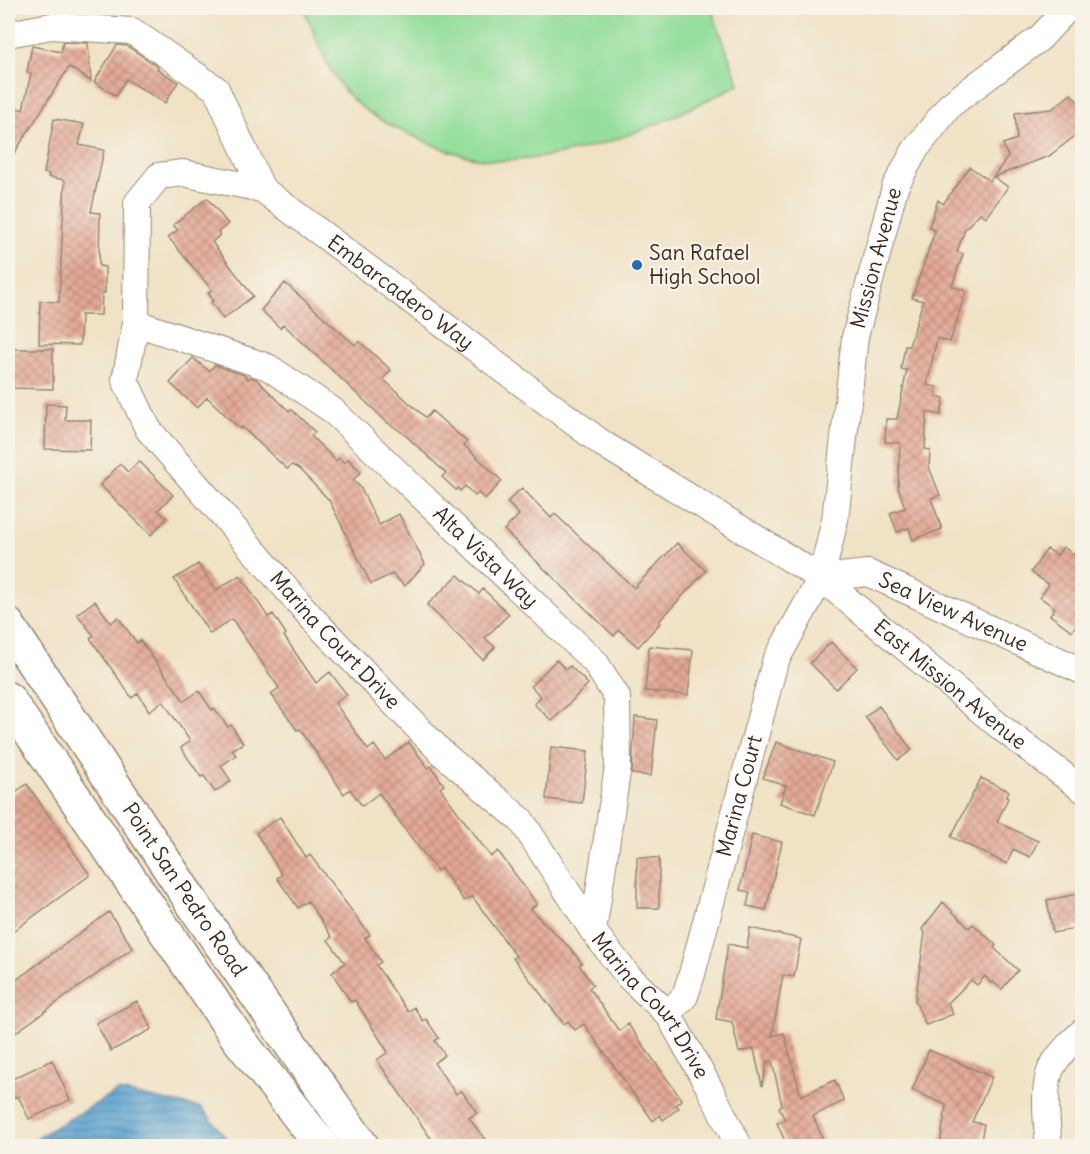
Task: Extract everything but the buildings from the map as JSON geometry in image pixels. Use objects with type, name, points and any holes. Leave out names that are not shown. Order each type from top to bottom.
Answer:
[{"type":"main road","name":"Point San Pedro Road","points":[[8,629],[199,913],[362,1146]]},
{"type":"main road","name":"Point San Pedro Road","points":[[8,699],[237,1036],[322,1146]]},
{"type":"street","name":"Mission Avenue","points":[[821,578],[835,520],[855,337],[895,187],[915,150],[950,105],[1040,38],[1068,8]]},
{"type":"street","name":"Embarcadero Way","points":[[8,34],[51,26],[132,31],[216,89],[262,189],[603,444],[821,578]]},
{"type":"street","name":"Marina Court Drive","points":[[262,189],[183,173],[159,176],[137,203],[136,323],[125,380],[148,429],[311,617],[442,753],[521,820],[592,931],[628,976],[668,1014],[739,1146]]},
{"type":"street","name":"Alta Vista Way","points":[[136,323],[268,367],[332,410],[595,662],[617,697],[618,766],[592,931]]},
{"type":"street","name":"Sea View Avenue","points":[[821,578],[868,573],[1083,670]]},
{"type":"street","name":"East Mission Avenue","points":[[821,578],[1003,729],[1083,789]]},
{"type":"street","name":"Marina Court","points":[[668,1014],[685,996],[692,974],[776,662],[821,578]]},
{"type":"street","points":[[1049,1146],[1046,1098],[1050,1069],[1069,1044],[1083,1032]]},
{"type":"green space","points":[[303,8],[711,8],[739,84],[690,109],[615,140],[562,154],[535,158],[500,161],[479,159],[439,147],[401,131],[372,115],[355,102],[341,86],[330,68]]},
{"type":"water","points":[[118,1091],[202,1108],[233,1146],[22,1146]]},
{"type":"place","name":"San Rafael High School","points":[[637,265]]}]
